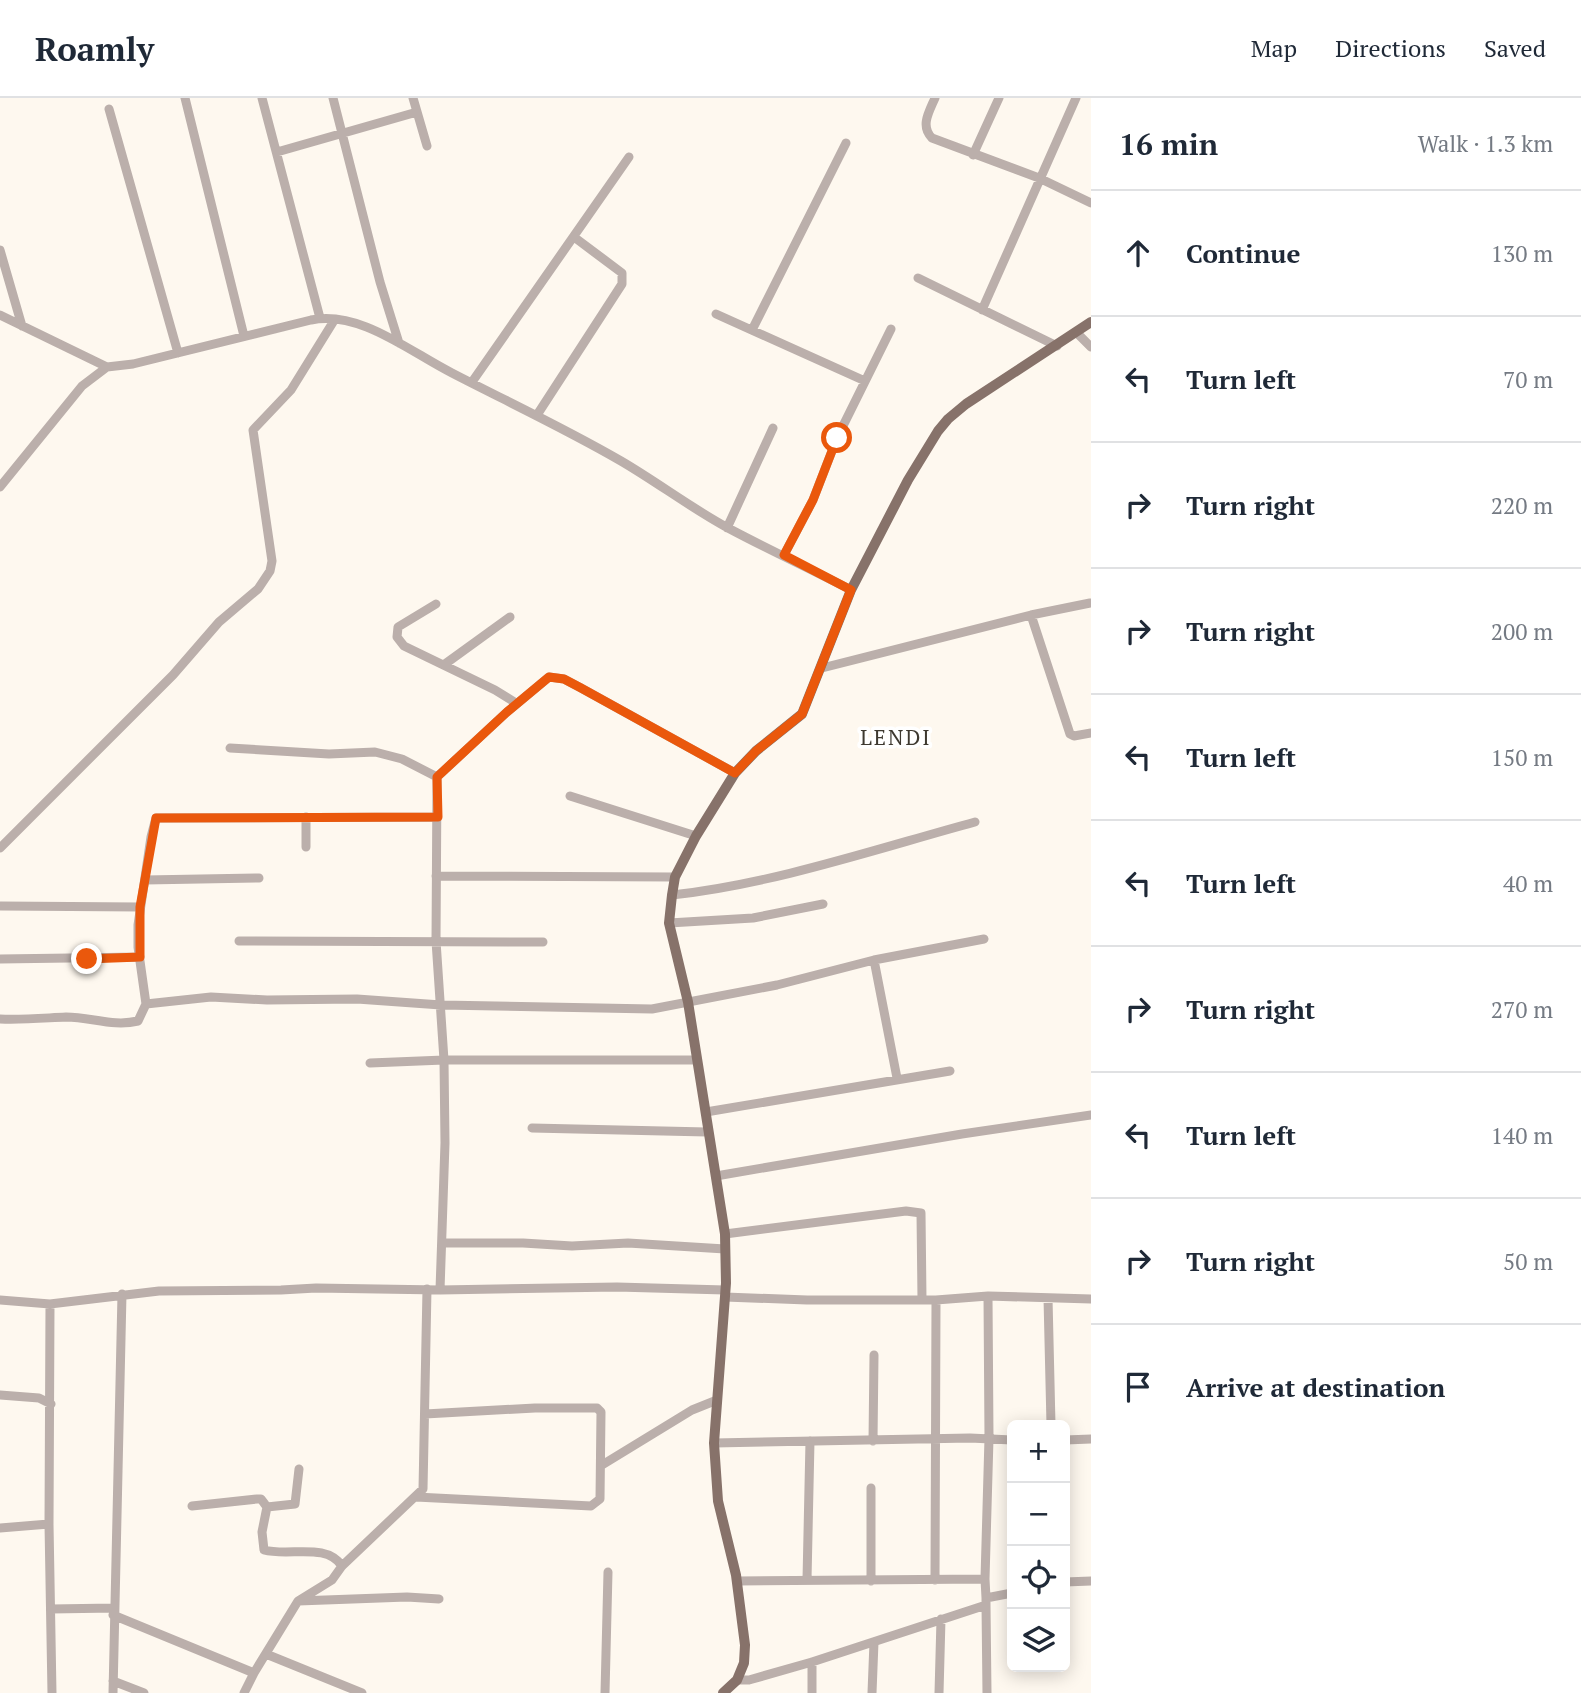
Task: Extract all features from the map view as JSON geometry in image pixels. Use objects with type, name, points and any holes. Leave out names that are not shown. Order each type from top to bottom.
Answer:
[{"type":"main road","points":[[723,1693],[737,1679],[744,1663],[745,1646],[737,1581],[718,1501],[714,1443],[725,1293],[725,1234],[688,1002],[669,923],[675,877],[696,836],[735,773],[756,751],[802,714],[851,590],[908,480],[948,419],[966,404],[1091,322]]},
{"type":"street","points":[[185,98],[244,336]]},
{"type":"street","points":[[262,98],[320,318]]},
{"type":"street","points":[[333,98],[380,282],[400,343]]},
{"type":"street","points":[[413,98],[427,146]]},
{"type":"street","points":[[935,98],[926,120],[928,133],[932,138],[1039,178],[1091,203]]},
{"type":"street","points":[[973,155],[999,98]]},
{"type":"street","points":[[982,310],[1076,98]]},
{"type":"street","points":[[109,109],[178,353]]},
{"type":"street","points":[[277,152],[417,112]]},
{"type":"street","points":[[752,330],[846,143]]},
{"type":"street","points":[[472,382],[629,157]]},
{"type":"street","points":[[537,415],[622,284],[622,273],[574,237]]},
{"type":"street","points":[[0,250],[22,326]]},
{"type":"street","points":[[918,278],[1057,346]]},
{"type":"street","points":[[716,314],[865,382]]},
{"type":"street","points":[[0,315],[107,367]]},
{"type":"street","points":[[0,487],[82,386],[107,367],[133,364],[320,318],[353,321],[537,415],[620,460],[727,528],[851,590]]},
{"type":"street","points":[[0,849],[173,675],[219,622],[258,589],[265,579],[272,561],[253,430],[291,390],[335,319]]},
{"type":"street","points":[[784,555],[813,500],[828,457],[891,329]]},
{"type":"street","points":[[1076,332],[1091,346]]},
{"type":"street","points":[[727,528],[773,428]]},
{"type":"street","points":[[822,668],[1031,615],[1090,603]]},
{"type":"street","points":[[436,604],[402,622],[396,631],[404,646],[444,664],[516,703]]},
{"type":"street","points":[[1031,615],[1070,734],[1074,736],[1091,733]]},
{"type":"street","points":[[444,664],[510,617]]},
{"type":"street","points":[[440,1290],[444,1060],[436,941],[437,777],[516,703],[549,677],[564,679],[735,773]]},
{"type":"street","points":[[230,748],[329,754],[375,752],[402,759],[437,777]]},
{"type":"street","points":[[570,796],[696,836]]},
{"type":"street","points":[[306,817],[306,847]]},
{"type":"street","points":[[0,1019],[40,1020],[68,1017],[117,1023],[138,1020],[146,1004],[140,957],[140,907],[156,818],[438,817]]},
{"type":"street","points":[[672,895],[705,892],[748,883],[975,822]]},
{"type":"street","points":[[436,876],[675,877]]},
{"type":"street","points":[[145,880],[259,878]]},
{"type":"street","points":[[669,923],[753,918],[822,904]]},
{"type":"street","points":[[0,906],[140,907]]},
{"type":"street","points":[[146,1004],[211,998],[357,999],[441,1004],[652,1009],[776,985],[874,960],[984,939]]},
{"type":"street","points":[[239,941],[543,942]]},
{"type":"street","points":[[0,959],[140,957]]},
{"type":"street","points":[[874,960],[897,1078]]},
{"type":"street","points":[[370,1063],[444,1060],[697,1060]]},
{"type":"street","points":[[706,1112],[950,1071]]},
{"type":"street","points":[[716,1176],[1091,1115]]},
{"type":"street","points":[[532,1128],[707,1132]]},
{"type":"street","points":[[725,1234],[906,1211],[921,1213],[922,1299]]},
{"type":"street","points":[[442,1243],[572,1246],[628,1243],[725,1249]]},
{"type":"street","points":[[0,1300],[50,1304],[122,1294],[337,1287],[440,1290],[629,1287],[807,1300],[936,1300],[988,1296],[1091,1298]]},
{"type":"street","points":[[244,1693],[298,1601],[332,1580],[342,1566],[423,1489],[427,1289]]},
{"type":"street","points":[[113,1693],[122,1294]]},
{"type":"street","points":[[988,1296],[989,1438],[985,1579],[988,1693]]},
{"type":"street","points":[[1048,1298],[1051,1420]]},
{"type":"street","points":[[935,1580],[936,1300]]},
{"type":"street","points":[[50,1304],[49,1524],[52,1693]]},
{"type":"street","points":[[873,1441],[874,1355]]},
{"type":"street","points":[[0,1395],[40,1398],[51,1404]]},
{"type":"street","points":[[602,1465],[691,1410],[717,1401]]},
{"type":"street","points":[[416,1497],[591,1506],[600,1499],[601,1412],[597,1408],[535,1408],[425,1414]]},
{"type":"street","points":[[1070,1440],[1091,1439]]},
{"type":"street","points":[[714,1443],[1007,1440]]},
{"type":"street","points":[[807,1580],[810,1441]]},
{"type":"street","points":[[267,1507],[295,1504],[299,1469]]},
{"type":"street","points":[[871,1488],[871,1581]]},
{"type":"street","points":[[192,1506],[261,1499],[267,1507],[262,1532],[264,1550],[277,1553],[328,1554],[337,1557],[342,1566]]},
{"type":"street","points":[[0,1528],[49,1524]]},
{"type":"street","points":[[605,1693],[608,1572]]},
{"type":"street","points":[[737,1581],[985,1579]]},
{"type":"street","points":[[1070,1582],[1091,1581]]},
{"type":"street","points":[[737,1679],[749,1680],[812,1662],[1007,1596]]},
{"type":"street","points":[[298,1601],[407,1597],[439,1599]]},
{"type":"street","points":[[51,1609],[113,1612],[254,1673]]},
{"type":"street","points":[[939,1693],[941,1619]]},
{"type":"street","points":[[872,1693],[874,1642]]},
{"type":"street","points":[[266,1654],[362,1693]]},
{"type":"street","points":[[812,1662],[812,1693]]},
{"type":"street","points":[[749,1680],[749,1693]]},
{"type":"street","points":[[113,1681],[144,1693]]},
{"type":"district","name":"LENDI","points":[[896,737]]},
{"type":"route","points":[[87,959],[140,957],[140,907],[156,818],[438,817],[437,777],[549,677],[564,679],[735,773],[756,751],[802,714],[851,590],[784,555],[813,500],[837,438]]}]
